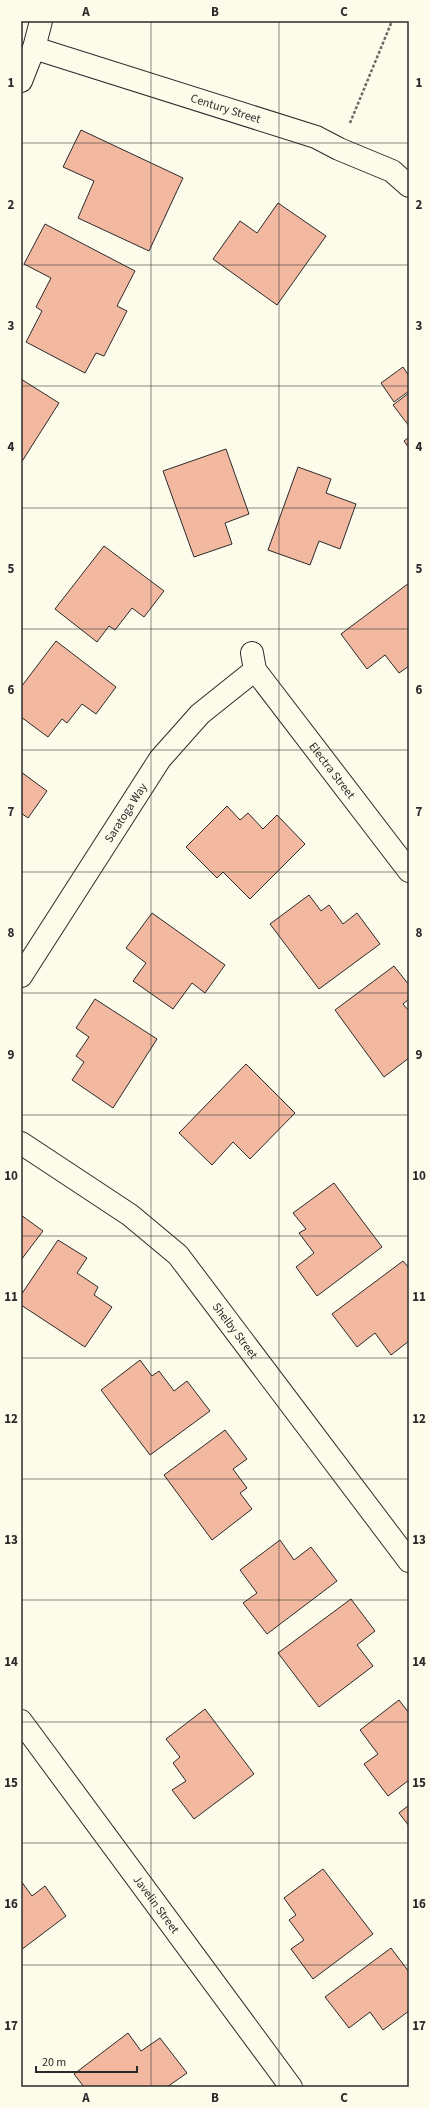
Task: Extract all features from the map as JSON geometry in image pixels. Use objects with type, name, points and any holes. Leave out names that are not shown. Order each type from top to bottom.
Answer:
[{"type":"street","points":[[21,80],[34,48],[41,21]]},
{"type":"street","name":"Century Street","points":[[34,48],[316,137],[339,149],[392,171],[409,186]]},
{"type":"street","name":"Electra Street","points":[[253,662],[409,871]]},
{"type":"street","name":"Saratoga Way","points":[[21,976],[160,759],[200,714],[253,662]]},
{"type":"street","name":"Shelby Street","points":[[21,1143],[130,1215],[178,1255],[409,1561]]},
{"type":"street","name":"Javelin Street","points":[[21,1721],[292,2087]]},
{"type":"path","points":[[339,149],[392,21]]},
{"type":"building","points":[[81,130],[183,178],[149,251],[78,218],[94,181],[63,167]]},
{"type":"building","points":[[278,203],[326,236],[277,305],[213,259],[240,221],[257,233]]},
{"type":"building","points":[[45,224],[135,271],[117,306],[127,311],[104,356],[96,353],[85,373],[26,342],[42,311],[36,307],[51,278],[24,264]]},
{"type":"building","points":[[403,367],[409,376],[409,391],[394,402],[381,383]]},
{"type":"building","points":[[21,379],[59,403],[21,463]]},
{"type":"building","points":[[409,393],[409,426],[393,405]]},
{"type":"building","points":[[409,437],[409,448],[404,441]]},
{"type":"building","points":[[226,449],[249,514],[225,523],[232,544],[194,557],[163,471]]},
{"type":"building","points":[[298,467],[331,479],[326,493],[356,504],[340,549],[319,541],[310,565],[268,550]]},
{"type":"building","points":[[104,546],[164,591],[144,617],[132,608],[115,630],[109,626],[97,642],[55,609]]},
{"type":"building","points":[[409,583],[409,666],[399,673],[385,655],[367,669],[341,634]]},
{"type":"building","points":[[56,641],[116,687],[96,714],[82,704],[67,723],[62,719],[48,737],[21,717],[21,687]]},
{"type":"building","points":[[21,772],[47,791],[28,818],[21,813]]},
{"type":"building","points":[[227,806],[240,820],[248,813],[263,829],[277,815],[305,844],[250,899],[223,872],[217,878],[186,847]]},
{"type":"building","points":[[309,895],[321,911],[329,905],[343,924],[357,913],[380,944],[319,989],[270,924]]},
{"type":"building","points":[[152,913],[225,965],[205,993],[192,983],[173,1009],[133,981],[146,963],[126,948]]},
{"type":"building","points":[[394,966],[409,985],[409,999],[403,1004],[409,1011],[409,1058],[384,1077],[335,1010]]},
{"type":"building","points":[[95,999],[157,1039],[113,1108],[72,1080],[84,1062],[76,1056],[89,1037],[76,1028]]},
{"type":"building","points":[[246,1064],[295,1113],[250,1159],[233,1142],[212,1165],[179,1133]]},
{"type":"building","points":[[334,1183],[382,1247],[317,1296],[296,1267],[314,1253],[299,1233],[306,1229],[293,1213]]},
{"type":"building","points":[[21,1215],[43,1231],[21,1260]]},
{"type":"building","points":[[58,1240],[87,1258],[77,1273],[98,1287],[94,1295],[112,1307],[85,1347],[21,1305],[21,1295]]},
{"type":"building","points":[[403,1261],[409,1268],[409,1341],[391,1355],[375,1333],[357,1347],[332,1314]]},
{"type":"building","points":[[140,1360],[152,1376],[159,1371],[174,1391],[187,1381],[210,1411],[150,1455],[101,1390]]},
{"type":"building","points":[[225,1430],[247,1459],[233,1469],[247,1488],[240,1493],[252,1509],[212,1540],[164,1475]]},
{"type":"building","points":[[280,1540],[294,1560],[311,1547],[337,1581],[267,1634],[243,1603],[257,1593],[240,1570]]},
{"type":"building","points":[[351,1599],[375,1631],[357,1645],[373,1666],[319,1707],[278,1653]]},
{"type":"building","points":[[399,1700],[409,1713],[409,1780],[388,1796],[364,1764],[378,1754],[360,1730]]},
{"type":"building","points":[[205,1709],[254,1774],[194,1819],[172,1790],[186,1781],[173,1763],[180,1757],[166,1739]]},
{"type":"building","points":[[409,1805],[409,1826],[399,1813]]},
{"type":"building","points":[[323,1869],[373,1934],[313,1979],[291,1949],[304,1940],[289,1920],[296,1915],[284,1898]]},
{"type":"building","points":[[21,1881],[32,1896],[45,1886],[66,1916],[21,1950]]},
{"type":"building","points":[[391,1948],[409,1972],[409,2011],[383,2030],[370,2012],[349,2028],[325,1997]]},
{"type":"building","points":[[128,2033],[141,2051],[160,2038],[187,2073],[167,2087],[84,2087],[74,2074]]}]
